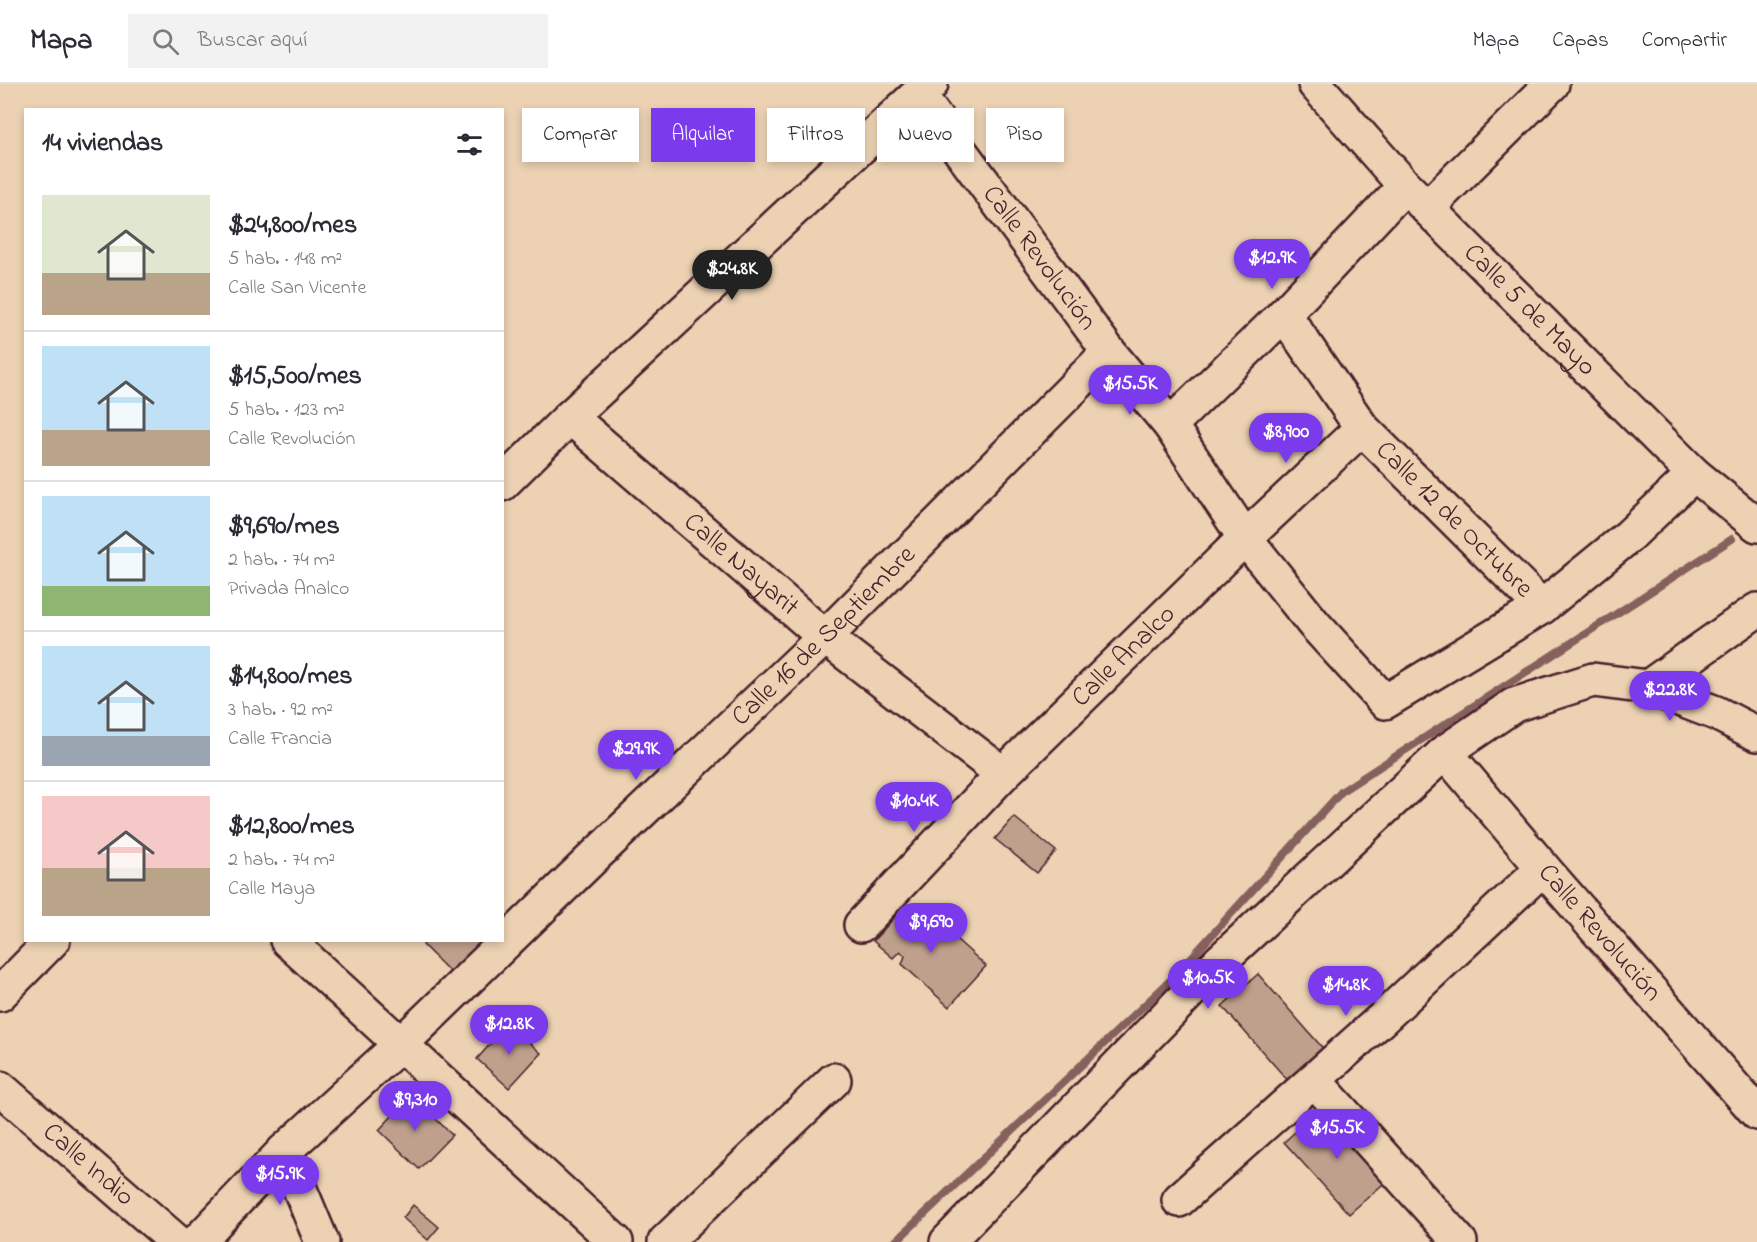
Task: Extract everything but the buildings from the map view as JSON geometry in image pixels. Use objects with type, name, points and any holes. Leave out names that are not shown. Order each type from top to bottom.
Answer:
[{"type":"street","name":"Calle 5 de Mayo","points":[[1314,84],[1416,197],[1694,474],[1757,525]]},
{"type":"street","points":[[1170,424],[1284,314],[1416,197],[1552,84]]},
{"type":"street","points":[[504,482],[570,417],[925,89]]},
{"type":"street","name":"Calle Revolución","points":[[925,89],[1109,352],[1170,424],[1245,538],[1314,624],[1385,702],[1542,607]]},
{"type":"street","name":"Calle 12 de Octubre","points":[[1284,314],[1362,428],[1542,607]]},
{"type":"street","name":"Calle 16 de Septiembre","points":[[197,1242],[284,1151],[401,1044],[825,636],[1109,352]]},
{"type":"street","name":"Calle Nayarit","points":[[570,417],[825,636],[1003,774]]},
{"type":"street","name":"Calle Analco","points":[[861,926],[1003,774],[1245,538],[1362,428]]},
{"type":"street","points":[[1542,607],[1629,536],[1694,474]]},
{"type":"street","points":[[1648,687],[1757,610]]},
{"type":"street","points":[[947,1242],[1220,961],[1444,752],[1514,705],[1593,680],[1648,687],[1716,713],[1757,734]]},
{"type":"street","name":"Calle Revolución","points":[[1444,752],[1757,1113]]},
{"type":"street","points":[[1179,1200],[1314,1080],[1543,868]]},
{"type":"street","points":[[0,994],[51,942]]},
{"type":"street","points":[[289,942],[616,1242]]},
{"type":"street","points":[[665,1242],[834,1080]]},
{"type":"street","points":[[1314,1080],[1460,1242]]},
{"type":"street","name":"Calle Indio","points":[[0,1088],[177,1242]]},
{"type":"street","points":[[284,1151],[322,1242]]},
{"type":"waterway","points":[[895,1242],[1173,978],[1342,791],[1732,539]]}]
